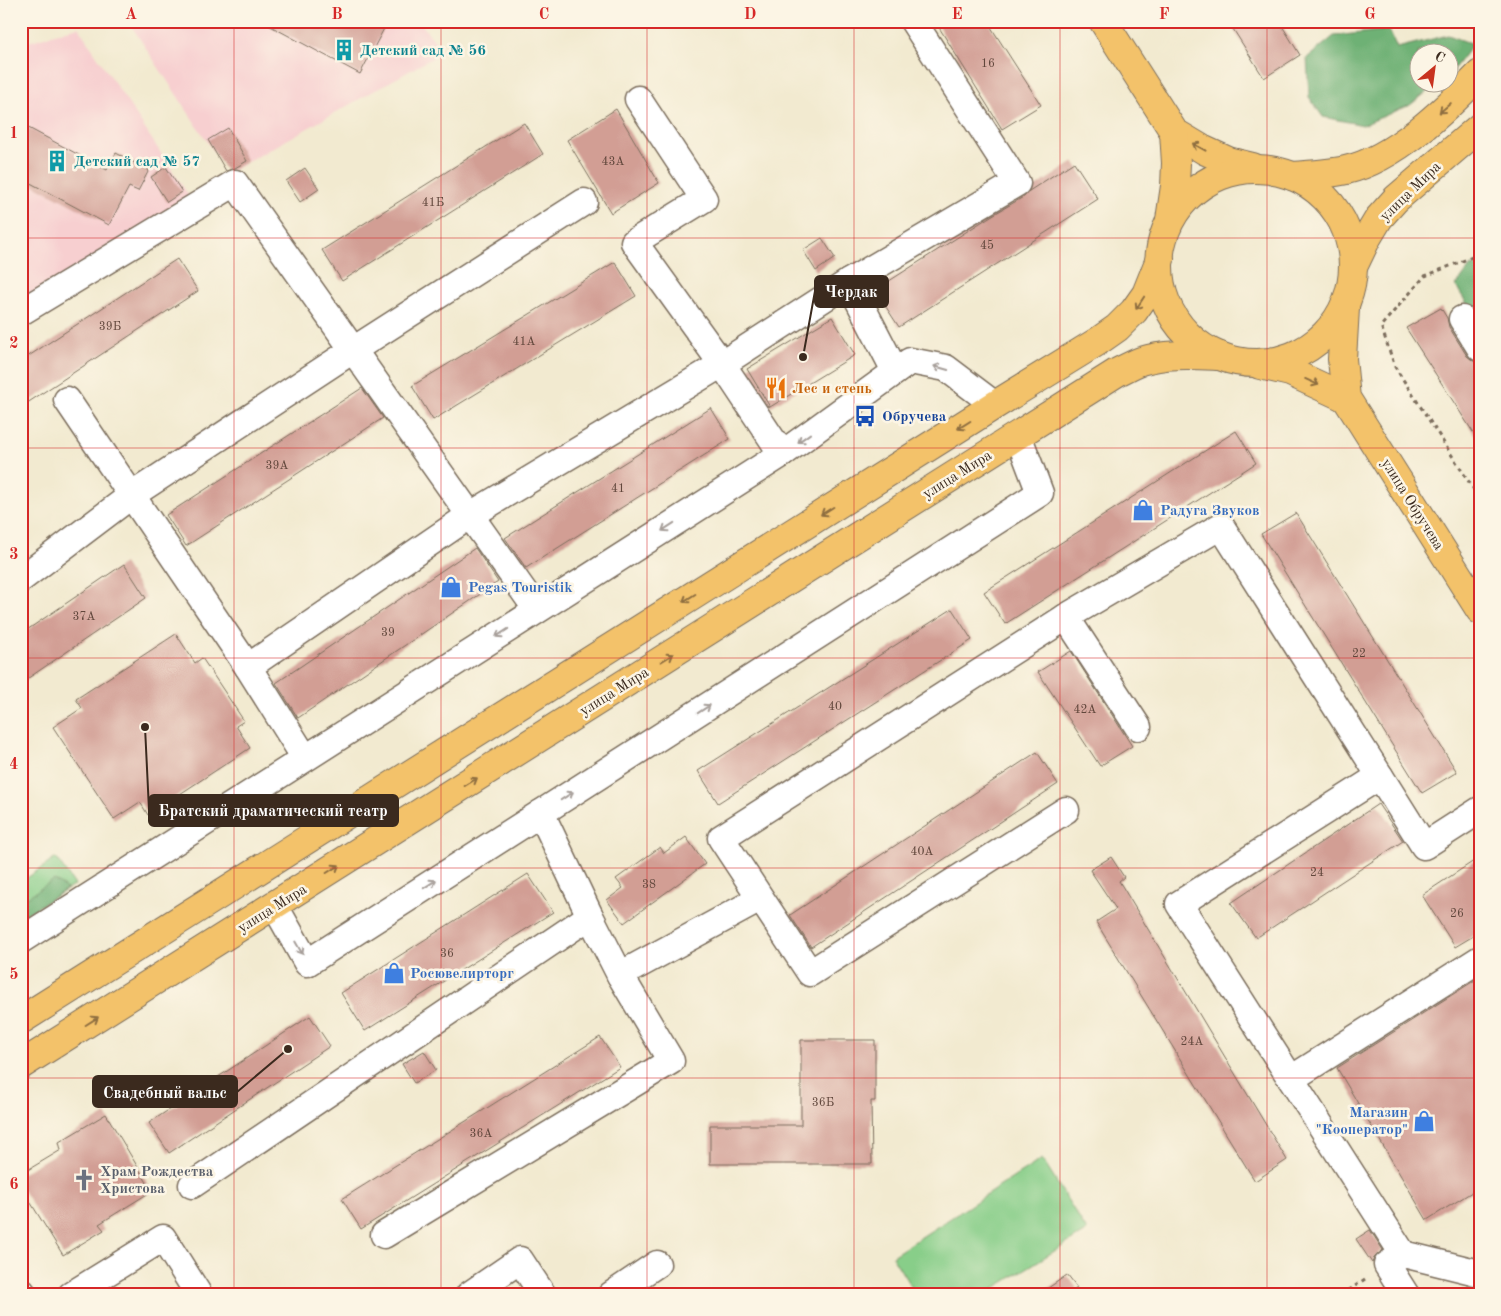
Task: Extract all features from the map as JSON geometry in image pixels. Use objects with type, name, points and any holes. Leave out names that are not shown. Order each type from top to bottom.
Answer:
[{"type":"main road","points":[[1104,21],[1174,132],[1204,150],[1228,160],[1292,176],[1312,187],[1330,202],[1343,221],[1351,243],[1354,265],[1352,286],[1345,306],[1335,323],[1322,338],[1306,350],[1288,358],[1269,362],[1249,363]]},
{"type":"main road","points":[[1292,176],[1348,170],[1387,153],[1423,127],[1480,74]]},
{"type":"main road","name":"улица Мира","points":[[1354,265],[1379,218],[1396,199],[1480,126]]},
{"type":"main road","points":[[1170,223],[1175,186],[1174,132]]},
{"type":"main road","points":[[1260,169],[1229,173],[1214,179],[1200,187],[1178,209],[1163,240],[1160,259],[1163,293],[1170,310],[1179,324],[1205,348],[1220,356],[1290,372],[1346,398]]},
{"type":"main road","points":[[64,1038],[32,1013],[994,405],[1097,342],[1117,328],[1134,312],[1146,294],[1160,259]]},
{"type":"main road","name":"улица Обручева","points":[[1345,306],[1342,359],[1346,398],[1480,610]]},
{"type":"main road","name":"улица Мира","points":[[21,1065],[1116,373],[1141,361],[1165,356],[1220,356]]},
{"type":"street","points":[[248,667],[469,516],[722,364],[849,282],[1016,183],[913,21]]},
{"type":"street","points":[[638,99],[704,199],[634,242],[722,364],[782,454]]},
{"type":"street","points":[[21,312],[235,183],[537,610]]},
{"type":"street","points":[[21,579],[132,495],[584,202]]},
{"type":"street","points":[[849,282],[895,372]]},
{"type":"street","points":[[1480,320],[1462,319],[1480,348]]},
{"type":"street","points":[[21,940],[782,454],[910,361],[946,368],[994,405]]},
{"type":"street","points":[[68,400],[248,667],[305,758]]},
{"type":"street","points":[[275,906],[307,963],[1040,493],[1018,435]]},
{"type":"street","points":[[1066,810],[810,973],[721,838],[1066,617],[1221,526],[1424,846],[1480,810]]},
{"type":"street","points":[[1066,617],[1138,727]]},
{"type":"street","points":[[1380,776],[1179,904],[1291,1079],[1395,1259],[1406,1295]]},
{"type":"street","points":[[384,1235],[671,1061],[620,975],[541,813]]},
{"type":"street","points":[[620,975],[760,899]]},
{"type":"street","points":[[192,1185],[590,916]]},
{"type":"street","points":[[1291,1079],[1480,959]]},
{"type":"street","points":[[71,1295],[163,1238],[199,1295]]},
{"type":"street","points":[[1395,1259],[1480,1273]]},
{"type":"street","points":[[469,1295],[520,1260],[543,1295]]},
{"type":"street","points":[[611,1295],[657,1264]]},
{"type":"street","points":[[21,1291],[24,1295]]},
{"type":"path","points":[[1480,254],[1425,276],[1380,326],[1395,367],[1480,499]]},
{"type":"path","points":[[1342,1295],[1395,1259]]},
{"type":"shaded area","points":[[135,21],[419,21],[443,52],[228,173],[132,27]]},
{"type":"shaded area","points":[[78,27],[191,199],[21,302],[21,44]]},
{"type":"green space","points":[[1389,30],[1397,48],[1408,45],[1408,92],[1427,92],[1410,105],[1363,125],[1323,117],[1309,97],[1307,58],[1334,36]]},
{"type":"green space","points":[[1448,35],[1473,44],[1458,63],[1458,42],[1421,42]]},
{"type":"green space","points":[[1480,264],[1480,325],[1456,286],[1470,267]]},
{"type":"green space","points":[[56,858],[75,885],[21,917],[21,882]]},
{"type":"green space","points":[[54,880],[67,889],[21,917],[21,901]]},
{"type":"green space","points":[[1042,1159],[1087,1231],[983,1295],[916,1295],[892,1256]]},
{"type":"building","name":"Детский сад № 56","points":[[261,21],[388,21],[360,74]]},
{"type":"building","points":[[935,21],[987,21],[1041,105],[1002,129]]},
{"type":"building","points":[[1228,21],[1279,21],[1300,55],[1264,78]]},
{"type":"building","points":[[616,109],[659,183],[611,213],[567,140]]},
{"type":"building","points":[[524,123],[543,154],[342,281],[322,250]]},
{"type":"building","name":"Детский сад № 57","points":[[21,124],[107,170],[116,153],[149,170],[138,191],[129,187],[109,225],[21,178]]},
{"type":"building","points":[[228,128],[247,161],[226,171],[208,140]]},
{"type":"building","points":[[1074,162],[1098,199],[899,327],[875,290],[1025,196],[1029,191]]},
{"type":"building","points":[[166,167],[182,192],[167,202],[151,177]]},
{"type":"building","points":[[305,168],[319,189],[300,202],[286,181]]},
{"type":"building","points":[[822,238],[835,258],[816,271],[803,250]]},
{"type":"building","points":[[177,259],[198,291],[21,407],[21,361]]},
{"type":"building","points":[[615,262],[636,296],[433,420],[412,386]]},
{"type":"building","points":[[1441,308],[1447,318],[1449,327],[1467,356],[1480,369],[1480,443],[1406,328]]},
{"type":"building","points":[[832,317],[855,355],[770,407],[747,369]]},
{"type":"building","points":[[362,388],[383,418],[186,546],[166,515]]},
{"type":"building","points":[[711,408],[730,439],[526,568],[505,538]]},
{"type":"building","points":[[1236,431],[1256,463],[1005,624],[984,592]]},
{"type":"building","points":[[1296,513],[1457,772],[1422,793],[1261,534]]},
{"type":"building","points":[[475,548],[498,582],[298,718],[276,683]]},
{"type":"building","points":[[124,564],[146,598],[21,683],[21,634]]},
{"type":"building","points":[[952,609],[972,640],[718,803],[698,771]]},
{"type":"building","points":[[176,634],[195,663],[202,658],[244,721],[236,726],[250,748],[148,815],[140,802],[114,819],[53,727],[82,708],[76,699]]},
{"type":"building","points":[[1071,651],[1132,746],[1100,766],[1038,672]]},
{"type":"building","points":[[1037,752],[1058,784],[811,947],[790,915]]},
{"type":"building","points":[[1378,804],[1403,841],[1256,938],[1231,903]]},
{"type":"building","points":[[686,837],[705,864],[624,923],[607,900],[623,888],[616,879],[660,847],[664,853]]},
{"type":"building","points":[[1111,857],[1124,877],[1119,881],[1287,1160],[1255,1181],[1096,922],[1116,909],[1090,870]]},
{"type":"building","points":[[1480,857],[1480,932],[1455,947],[1422,895]]},
{"type":"building","points":[[528,874],[553,912],[365,1031],[341,993]]},
{"type":"building","name":"Магазин \"Кооператор\"","points":[[1480,977],[1480,1187],[1427,1220],[1337,1068]]},
{"type":"building","points":[[310,1016],[330,1046],[169,1153],[149,1123]]},
{"type":"building","points":[[600,1037],[620,1067],[361,1229],[342,1199]]},
{"type":"building","points":[[801,1040],[875,1040],[875,1101],[871,1101],[872,1164],[710,1164],[710,1125],[801,1125]]},
{"type":"building","points":[[424,1051],[436,1070],[414,1083],[402,1064]]},
{"type":"building","name":"Храм Рождества Христова","points":[[106,1114],[152,1191],[99,1224],[104,1230],[63,1255],[21,1187],[21,1174],[61,1150],[59,1142]]},
{"type":"building","points":[[1370,1230],[1383,1250],[1374,1258],[1372,1263],[1356,1239]]},
{"type":"building","points":[[1067,1275],[1077,1288],[1067,1295],[1038,1295]]},
{"type":"place","name":"Детский сад № 56","points":[[344,50]]},
{"type":"place","name":"Детский сад № 57","points":[[57,161]]},
{"type":"place","name":"Чердак","points":[[803,357]]},
{"type":"place","name":"Лес и степь","points":[[776,388]]},
{"type":"place","name":"Обручева","points":[[865,416]]},
{"type":"place","name":"Радуга Звуков","points":[[1143,510]]},
{"type":"place","name":"Pegas Touristik","points":[[451,587]]},
{"type":"place","name":"Братский драматический театр","points":[[145,727]]},
{"type":"place","name":"Росювелирторг","points":[[394,973]]},
{"type":"place","name":"Свадебный вальс","points":[[288,1049]]},
{"type":"place","name":"Магазин \"Кооператор\"","points":[[1424,1121]]},
{"type":"place","name":"Храм Рождества Христова","points":[[84,1180]]}]
